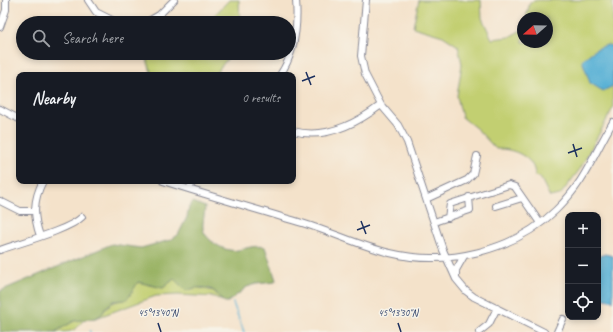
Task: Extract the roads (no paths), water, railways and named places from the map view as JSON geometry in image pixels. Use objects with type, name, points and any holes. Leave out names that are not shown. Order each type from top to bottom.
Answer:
[{"type":"street","points":[[0,27],[6,10],[6,0]]},
{"type":"street","points":[[88,0],[96,12],[104,16]]},
{"type":"street","points":[[156,16],[174,0]]},
{"type":"street","points":[[296,0],[298,21],[296,31]]},
{"type":"street","points":[[366,0],[361,56],[365,74],[381,105],[398,125],[407,142],[434,222],[456,279],[466,291],[544,332]]},
{"type":"street","points":[[281,72],[287,60]]},
{"type":"street","points":[[296,131],[315,134],[333,131],[355,122],[381,105]]},
{"type":"street","points":[[0,109],[16,117]]},
{"type":"street","points":[[173,184],[307,225],[390,253],[413,257],[464,256],[480,252],[518,237],[540,224],[565,200],[586,173],[613,122]]},
{"type":"street","points":[[426,199],[467,180],[473,174],[476,156]]},
{"type":"street","points":[[40,236],[35,223],[34,211],[42,184]]},
{"type":"street","points":[[189,189],[192,184]]},
{"type":"street","points":[[448,218],[450,204],[509,185],[515,187],[540,224]]},
{"type":"street","points":[[434,222],[470,210],[469,197]]},
{"type":"street","points":[[496,206],[522,198]]},
{"type":"street","points":[[0,201],[20,211],[34,211]]},
{"type":"street","points":[[0,250],[77,222],[82,217]]},
{"type":"street","points":[[456,279],[456,270],[464,256]]},
{"type":"street","points":[[479,332],[488,324],[497,308]]},
{"type":"street","points":[[557,332],[563,320]]},
{"type":"water","points":[[607,45],[613,46],[613,86],[603,91],[590,83],[582,60],[596,49]]},
{"type":"water","points":[[605,254],[613,256],[613,301],[601,298],[601,256]]},
{"type":"waterway","points":[[233,303],[244,332]]}]
